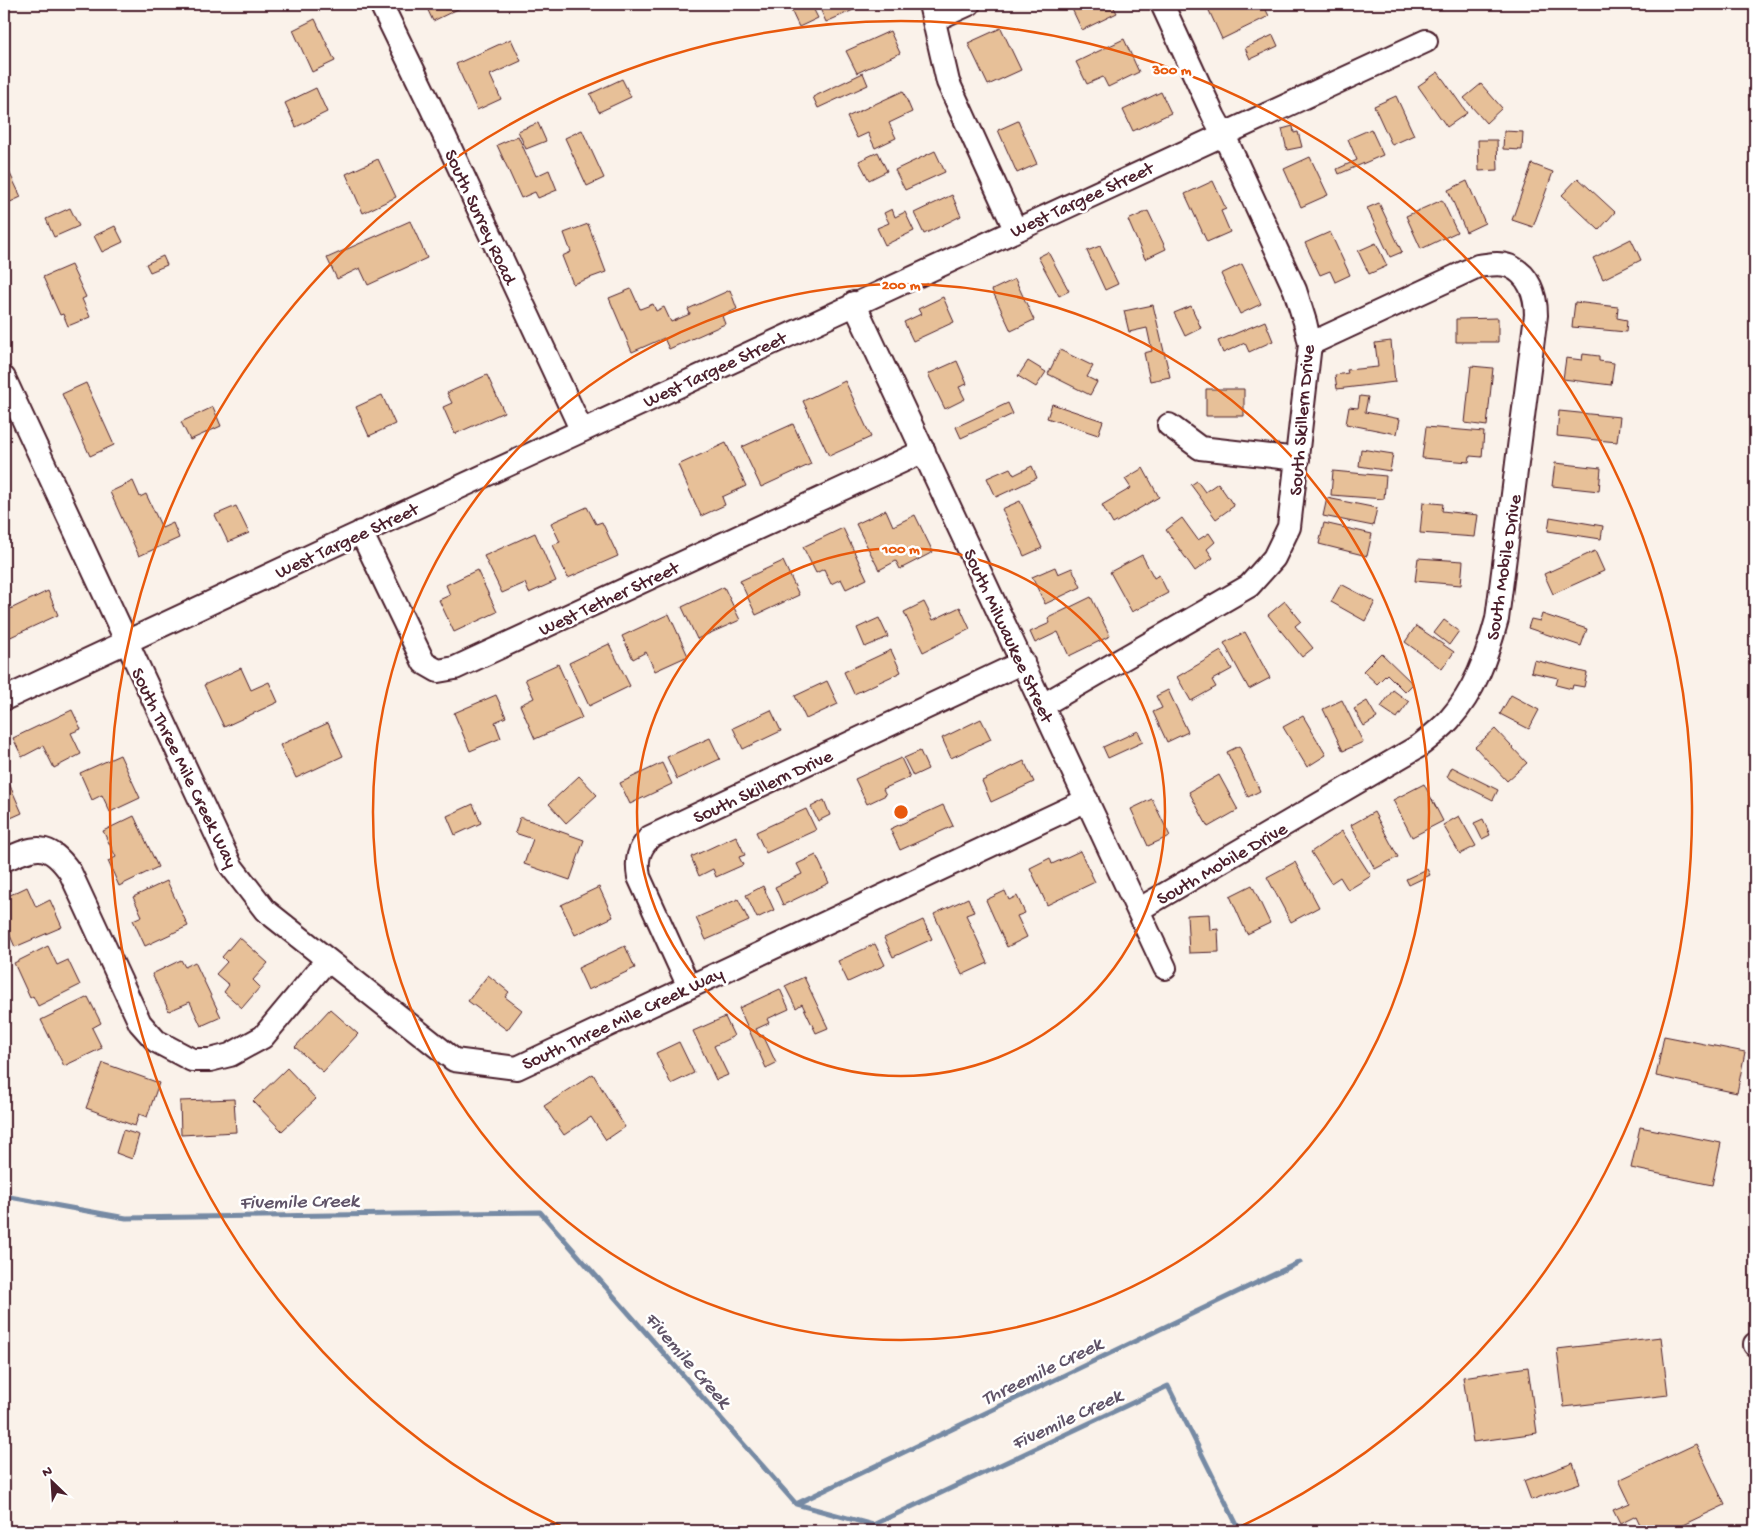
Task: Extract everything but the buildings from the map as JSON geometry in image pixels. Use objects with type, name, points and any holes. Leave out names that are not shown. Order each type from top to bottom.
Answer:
[{"type":"street","name":"South Surrey Road","points":[[381,4],[581,429]]},
{"type":"street","points":[[969,4],[932,12],[948,82],[1015,229]]},
{"type":"street","name":"South Skillern Drive","points":[[1043,705],[1249,586],[1274,558],[1289,527],[1310,344],[1305,322],[1295,290],[1162,4]]},
{"type":"street","name":"West Targee Street","points":[[4,699],[581,429],[1426,41]]},
{"type":"street","name":"South Mobile Drive","points":[[1138,910],[1420,746],[1448,720],[1473,688],[1488,654],[1497,619],[1536,315],[1533,289],[1523,276],[1509,266],[1494,264],[1478,266],[1310,344]]},
{"type":"street","name":"South Milwaukee Street","points":[[854,303],[1166,968]]},
{"type":"street","name":"South Three Mile Creek Way","points":[[4,378],[231,866],[265,910],[454,1060],[517,1068],[1087,800]]},
{"type":"street","points":[[1169,425],[1200,448],[1298,459]]},
{"type":"street","name":"West Tether Street","points":[[361,532],[424,663],[438,671],[455,668],[924,451]]},
{"type":"street","name":"South Skillern Drive","points":[[689,987],[639,877],[638,853],[650,837],[1022,662]]},
{"type":"street","points":[[4,860],[24,851],[44,848],[59,857],[70,872],[140,1023],[156,1041],[192,1060],[210,1060],[230,1055],[263,1037],[328,960]]},
{"type":"waterway","name":"Fivemile Creek","points":[[4,1196],[126,1218],[540,1212],[796,1504],[873,1525],[1168,1386],[1240,1531]]},
{"type":"waterway","name":"Threemile Creek","points":[[796,1504],[1300,1262]]}]
